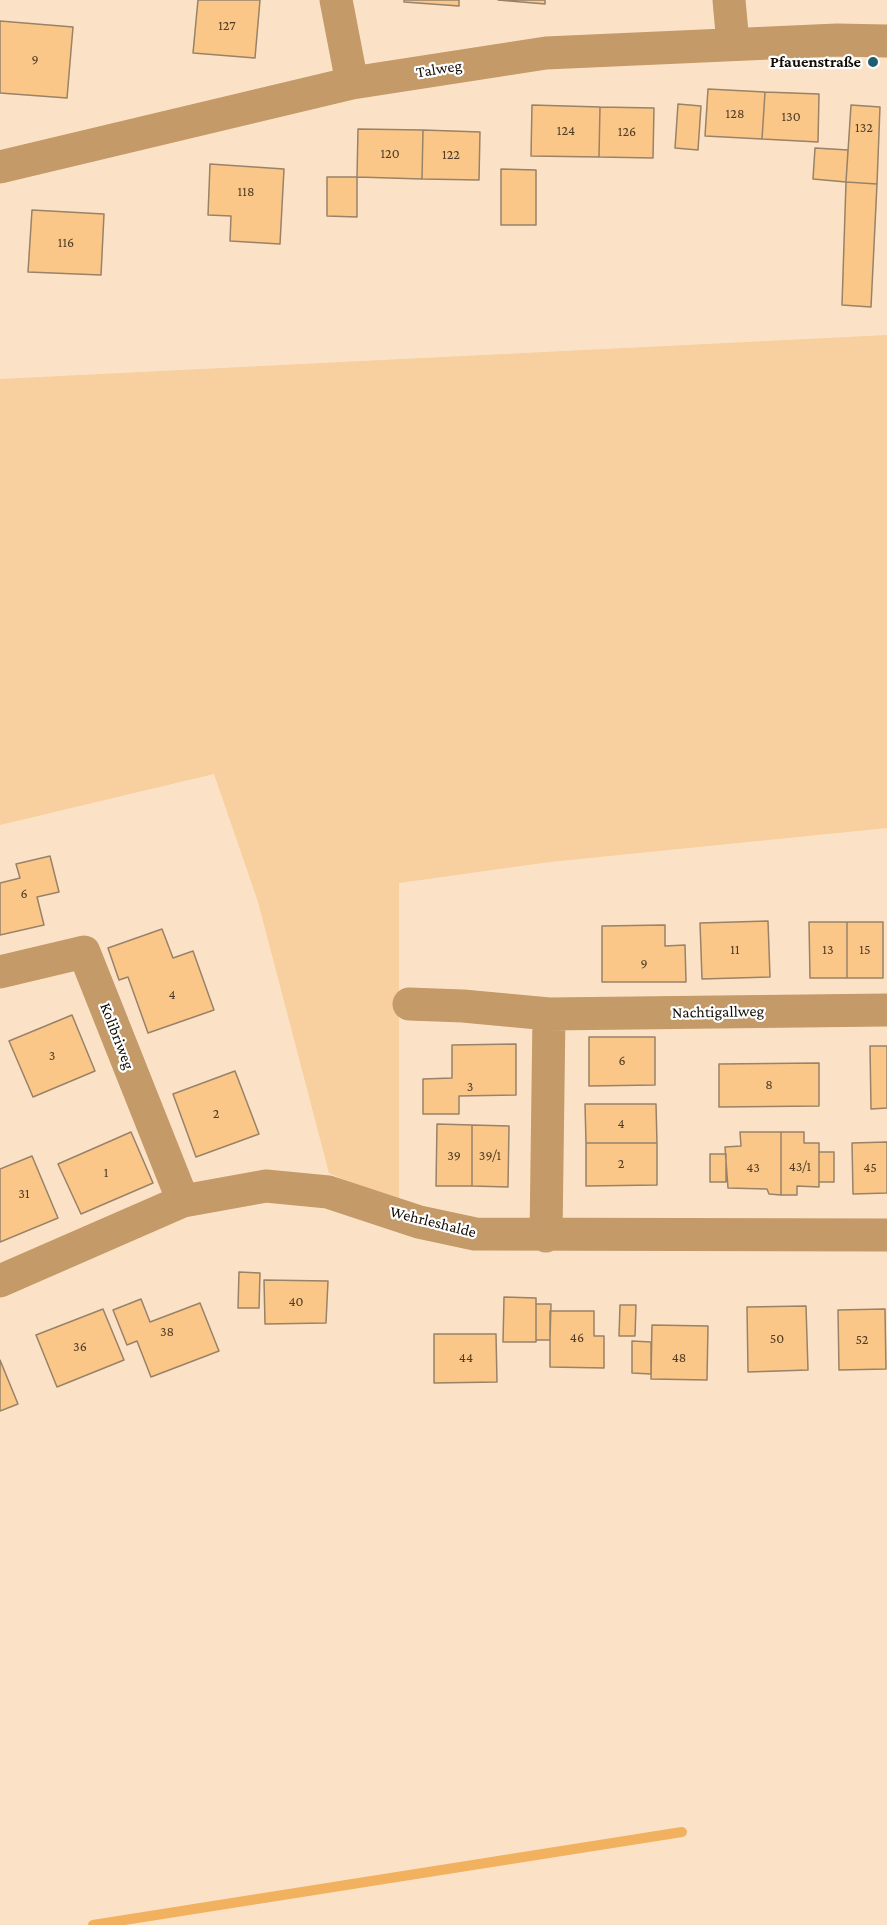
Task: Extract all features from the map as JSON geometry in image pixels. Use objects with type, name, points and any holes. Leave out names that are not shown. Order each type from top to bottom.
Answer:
[{"type":"street","points":[[336,0],[352,83]]},
{"type":"street","points":[[729,0],[733,44]]},
{"type":"street","name":"Talweg","points":[[0,167],[352,83],[546,53],[837,40],[887,41]]},
{"type":"street","name":"Kolibriweg","points":[[0,972],[84,952],[183,1201]]},
{"type":"street","name":"Nachtigallweg","points":[[409,1004],[463,1006],[549,1014],[887,1010]]},
{"type":"street","points":[[546,1236],[549,1014]]},
{"type":"street","name":"Wehrleshalde","points":[[0,1281],[183,1201],[266,1186],[328,1192],[419,1222],[475,1234],[546,1236],[887,1235]]},
{"type":"shaded area","points":[[887,335],[887,828],[550,862],[399,883],[399,1204],[329,1173],[258,902],[214,774],[0,825],[0,379]]},
{"type":"building","points":[[198,0],[260,0],[255,58],[193,53]]},
{"type":"building","points":[[404,0],[459,0],[459,6],[404,2]]},
{"type":"building","points":[[498,0],[545,0],[545,4]]},
{"type":"building","points":[[0,21],[73,27],[67,98],[0,93]]},
{"type":"building","points":[[708,89],[765,92],[762,139],[705,136]]},
{"type":"building","points":[[765,92],[819,94],[818,142],[762,139]]},
{"type":"building","points":[[678,104],[701,106],[698,150],[675,148]]},
{"type":"building","points":[[532,105],[600,107],[599,157],[531,156]]},
{"type":"building","points":[[851,105],[880,107],[877,184],[846,182]]},
{"type":"building","points":[[600,107],[654,108],[653,158],[599,157]]},
{"type":"building","points":[[358,129],[423,130],[422,179],[357,177]]},
{"type":"building","points":[[423,130],[480,132],[479,180],[422,179]]},
{"type":"building","points":[[815,148],[848,150],[846,182],[813,179]]},
{"type":"building","points":[[210,164],[284,169],[280,244],[230,241],[231,216],[208,215]]},
{"type":"building","points":[[501,169],[536,170],[536,225],[501,225]]},
{"type":"building","points":[[327,177],[357,177],[357,217],[327,216]]},
{"type":"building","points":[[846,182],[877,184],[871,307],[842,305]]},
{"type":"building","points":[[32,210],[104,214],[101,275],[28,272]]},
{"type":"building","points":[[50,856],[59,892],[37,897],[44,925],[0,935],[0,883],[20,878],[16,864]]},
{"type":"building","points":[[768,921],[770,977],[702,979],[700,923]]},
{"type":"building","points":[[809,922],[847,922],[847,978],[810,978]]},
{"type":"building","points":[[847,922],[883,922],[883,978],[847,978]]},
{"type":"building","points":[[665,925],[665,946],[685,945],[686,982],[602,982],[602,926]]},
{"type":"building","points":[[162,929],[173,958],[193,951],[214,1010],[148,1033],[128,977],[119,980],[108,948]]},
{"type":"building","points":[[72,1015],[95,1071],[33,1097],[9,1041]]},
{"type":"building","points":[[589,1037],[655,1037],[655,1085],[589,1086]]},
{"type":"building","points":[[516,1044],[516,1095],[459,1096],[459,1114],[423,1114],[423,1079],[452,1078],[452,1045]]},
{"type":"building","points":[[870,1046],[887,1046],[887,1108],[871,1109]]},
{"type":"building","points":[[819,1063],[819,1106],[719,1107],[719,1064]]},
{"type":"building","points":[[235,1071],[259,1134],[196,1157],[173,1094]]},
{"type":"building","points":[[585,1104],[656,1104],[657,1143],[586,1143]]},
{"type":"building","points":[[437,1124],[472,1125],[472,1186],[436,1186]]},
{"type":"building","points":[[472,1125],[509,1126],[508,1187],[472,1186]]},
{"type":"building","points":[[131,1132],[153,1183],[81,1214],[58,1164]]},
{"type":"building","points":[[740,1132],[781,1132],[781,1195],[769,1194],[767,1189],[728,1188],[725,1147],[741,1146]]},
{"type":"building","points":[[781,1132],[804,1132],[804,1143],[819,1143],[819,1187],[797,1186],[797,1195],[781,1195]]},
{"type":"building","points":[[887,1142],[887,1193],[853,1194],[852,1143]]},
{"type":"building","points":[[586,1143],[657,1143],[657,1185],[586,1186]]},
{"type":"building","points":[[819,1152],[834,1152],[834,1182],[819,1182]]},
{"type":"building","points":[[710,1154],[726,1154],[726,1182],[710,1182]]},
{"type":"building","points":[[32,1156],[58,1218],[0,1242],[0,1169]]},
{"type":"building","points":[[239,1272],[260,1273],[259,1308],[238,1308]]},
{"type":"building","points":[[264,1280],[328,1281],[326,1323],[265,1324]]},
{"type":"building","points":[[504,1297],[536,1298],[536,1342],[503,1342]]},
{"type":"building","points":[[141,1299],[150,1322],[200,1303],[219,1351],[151,1377],[137,1341],[127,1345],[113,1310]]},
{"type":"building","points":[[536,1304],[551,1304],[550,1340],[536,1340]]},
{"type":"building","points":[[620,1305],[636,1305],[635,1336],[619,1336]]},
{"type":"building","points":[[806,1306],[808,1370],[748,1372],[747,1307]]},
{"type":"building","points":[[103,1309],[124,1360],[57,1387],[36,1335]]},
{"type":"building","points":[[885,1309],[886,1369],[839,1370],[838,1310]]},
{"type":"building","points":[[550,1311],[594,1311],[594,1336],[604,1336],[604,1368],[550,1367]]},
{"type":"building","points":[[652,1325],[708,1326],[707,1380],[651,1379]]},
{"type":"building","points":[[434,1334],[496,1334],[497,1382],[434,1383]]},
{"type":"building","points":[[632,1341],[651,1342],[651,1374],[632,1373]]},
{"type":"building","points":[[0,1360],[18,1404],[0,1411]]},
{"type":"waterway","points":[[93,1925],[682,1832]]},
{"type":"place","name":"Pfauenstraße","points":[[873,62]]}]
